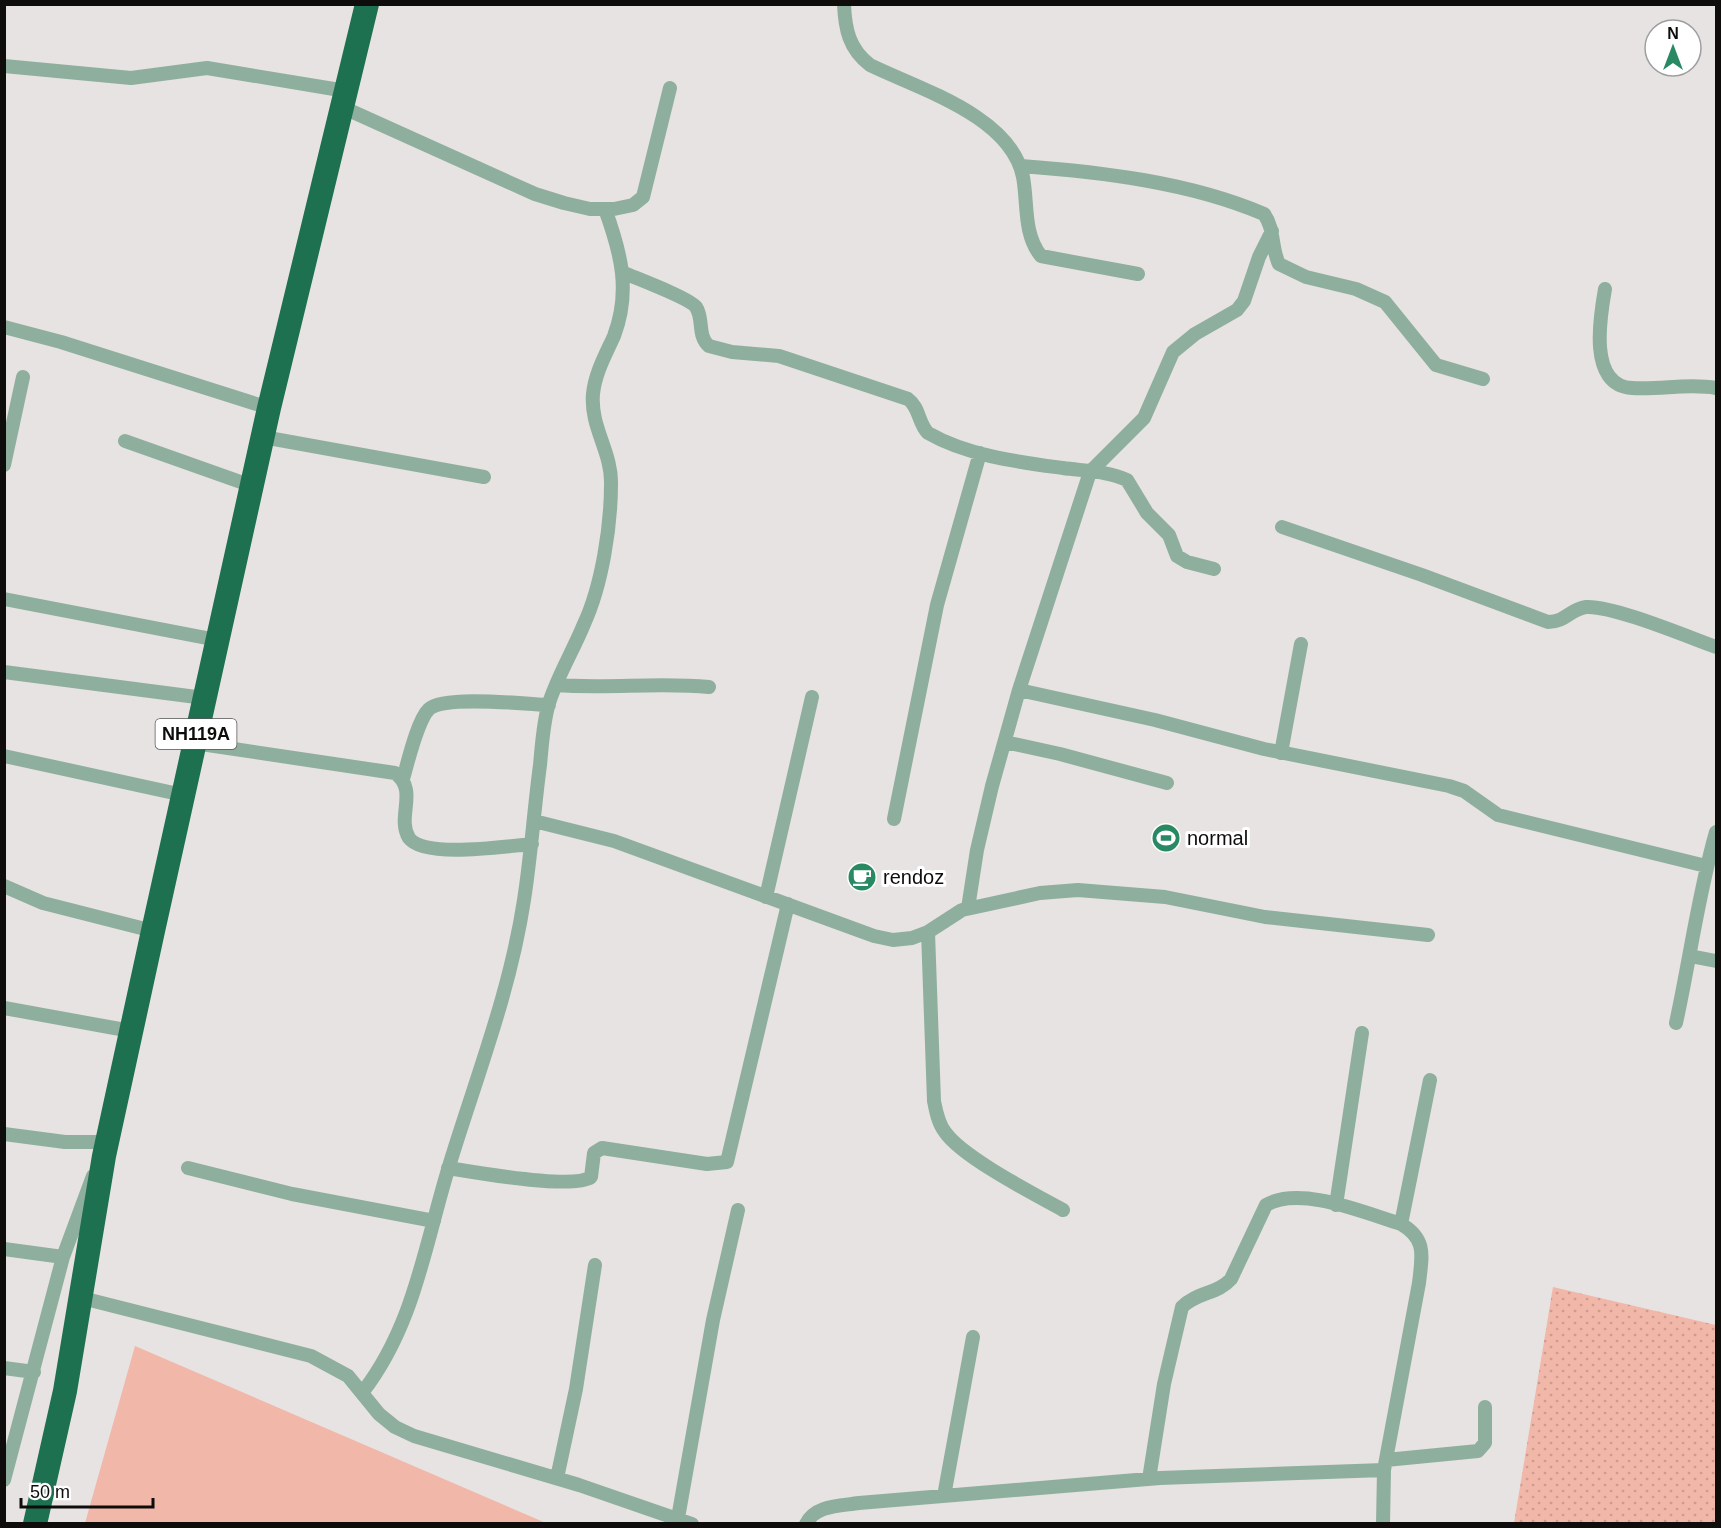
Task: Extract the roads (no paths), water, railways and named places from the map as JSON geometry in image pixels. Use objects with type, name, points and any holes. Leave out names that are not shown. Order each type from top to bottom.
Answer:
[{"type":"highway","name":"NH119A","points":[[35,1524],[82,1298],[105,1149],[269,408],[367,4]]},
{"type":"street","points":[[844,4],[848,32],[858,56],[878,68],[955,104],[983,122],[1011,148],[1021,166],[1030,236],[1041,256],[1138,274]]},
{"type":"street","points":[[4,66],[131,78],[207,68],[344,99],[535,194],[581,207],[605,209],[633,205],[643,197],[670,88]]},
{"type":"street","points":[[1021,166],[1092,173],[1175,187],[1264,214],[1272,231],[1275,255],[1279,264],[1306,277],[1356,289],[1385,302],[1436,365],[1482,379]]},
{"type":"street","points":[[362,1393],[380,1371],[396,1343],[422,1271],[448,1168],[508,984],[532,844],[549,705],[565,661],[586,621],[602,561],[611,484],[609,460],[594,423],[593,390],[618,324],[623,301],[624,273],[605,209]]},
{"type":"street","points":[[968,908],[982,824],[1019,690],[1090,472],[1144,418],[1173,352],[1195,334],[1230,315],[1244,301],[1259,257],[1272,231]]},
{"type":"street","points":[[624,273],[693,304],[700,317],[702,335],[709,346],[779,357],[908,399],[915,404],[923,428],[928,433],[953,445],[980,453],[1118,476],[1127,480],[1147,513],[1169,535],[1181,559],[1214,569]]},
{"type":"street","points":[[1605,289],[1599,336],[1604,366],[1609,376],[1618,385],[1631,388],[1671,385],[1716,388]]},
{"type":"street","points":[[4,327],[61,342],[269,408]]},
{"type":"street","points":[[4,465],[23,377]]},
{"type":"street","points":[[263,437],[484,477]]},
{"type":"street","points":[[125,441],[252,486]]},
{"type":"street","points":[[894,819],[935,616],[980,453]]},
{"type":"street","points":[[1282,527],[1422,574],[1548,622],[1562,621],[1585,607],[1598,608],[1716,647]]},
{"type":"street","points":[[4,599],[217,640]]},
{"type":"street","points":[[1281,753],[1300,644]]},
{"type":"street","points":[[4,672],[204,698]]},
{"type":"street","points":[[556,685],[595,688],[664,685],[709,687]]},
{"type":"street","points":[[1019,690],[1155,720],[1281,753],[1449,786],[1464,791],[1498,815],[1706,866]]},
{"type":"street","points":[[766,897],[812,697]]},
{"type":"street","points":[[532,844],[457,850],[418,844],[410,839],[407,831],[408,801],[403,779],[422,721],[429,710],[438,704],[489,701],[549,705]]},
{"type":"street","points":[[194,742],[381,770],[395,773],[403,779]]},
{"type":"street","points":[[1005,742],[1069,756],[1167,783]]},
{"type":"street","points":[[4,756],[183,795]]},
{"type":"street","points":[[534,821],[614,841],[874,936],[893,940],[912,938],[928,932],[950,915],[968,908],[1040,893],[1078,890],[1165,897],[1265,917],[1428,935]]},
{"type":"street","points":[[1677,1023],[1690,956],[1694,918],[1716,832]]},
{"type":"street","points":[[4,886],[43,903],[153,931]]},
{"type":"street","points":[[448,1168],[528,1180],[581,1181],[591,1177],[594,1153],[602,1148],[708,1164],[727,1162],[788,904]]},
{"type":"street","points":[[928,932],[934,1101],[945,1133],[1003,1176],[1063,1210]]},
{"type":"street","points":[[1690,956],[1716,961]]},
{"type":"street","points":[[4,1008],[131,1031]]},
{"type":"street","points":[[1336,1205],[1362,1033]]},
{"type":"street","points":[[1401,1224],[1430,1080]]},
{"type":"street","points":[[4,1134],[105,1149],[88,1185],[63,1257],[4,1480]]},
{"type":"street","points":[[188,1168],[292,1194],[434,1221]]},
{"type":"street","points":[[1149,1479],[1164,1384],[1182,1307],[1190,1299],[1224,1287],[1231,1279],[1266,1205],[1277,1198],[1290,1197],[1336,1205],[1401,1224],[1414,1231],[1420,1242],[1422,1259],[1385,1465],[1383,1524]]},
{"type":"street","points":[[678,1518],[713,1320],[738,1210]]},
{"type":"street","points":[[4,1249],[63,1257]]},
{"type":"street","points":[[557,1478],[576,1389],[595,1265]]},
{"type":"street","points":[[82,1298],[311,1356],[348,1376],[387,1421],[414,1436],[557,1478],[692,1524]]},
{"type":"street","points":[[944,1496],[973,1337]]},
{"type":"street","points":[[4,1368],[34,1372]]},
{"type":"street","points":[[806,1524],[815,1512],[827,1507],[1149,1479],[1385,1465],[1478,1451],[1485,1443],[1485,1407]]},
{"type":"place","name":"normal","points":[[1166,838]]},
{"type":"place","name":"rendoz","points":[[862,877]]}]
